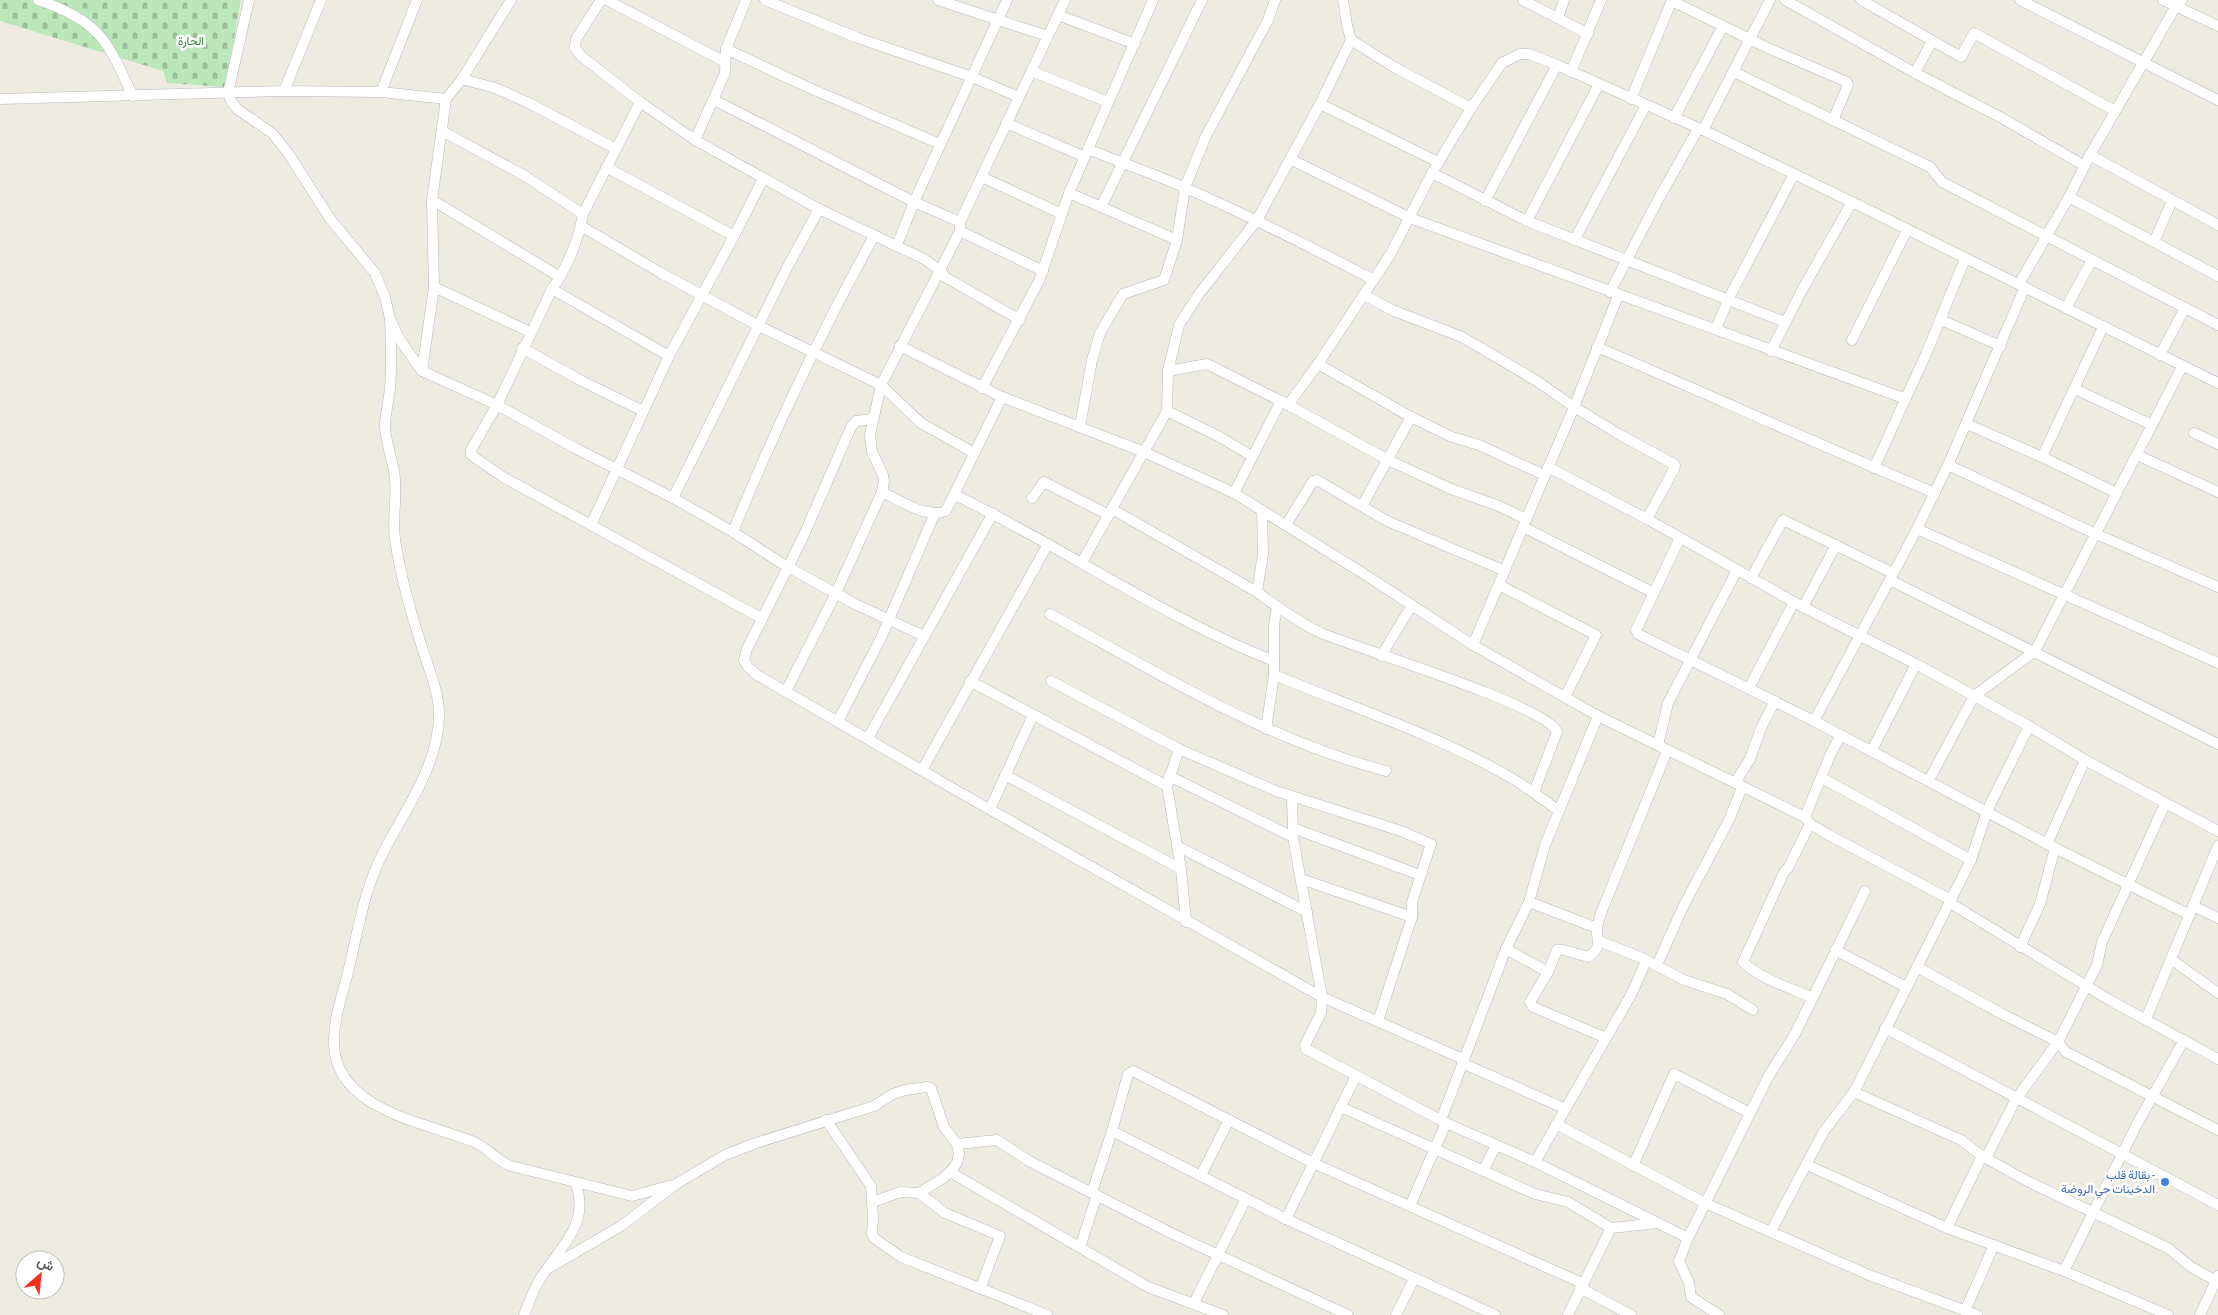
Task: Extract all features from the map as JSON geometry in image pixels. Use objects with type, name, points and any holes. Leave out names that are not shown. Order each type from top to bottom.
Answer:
[{"type":"street","points":[[38,0],[81,20],[99,35],[116,62],[133,96]]},
{"type":"street","points":[[249,0],[228,93],[231,101],[237,109],[272,133],[288,153],[332,220],[375,273],[385,296],[390,319],[392,359],[385,427],[395,480],[395,537],[402,574],[420,642],[436,689],[439,716],[435,746],[421,781],[376,864],[361,908],[350,966],[338,1004],[334,1045],[337,1065],[348,1084],[360,1096],[391,1112],[476,1143],[500,1162],[511,1166],[632,1196],[676,1184]]},
{"type":"street","points":[[284,91],[320,0]]},
{"type":"street","points":[[381,92],[417,0]]},
{"type":"street","points":[[422,371],[434,287],[432,200],[446,99],[462,79],[511,0]]},
{"type":"street","points":[[601,0],[576,39],[575,48],[581,56],[640,102],[695,140],[819,209],[897,245],[941,270],[945,277],[1020,320]]},
{"type":"street","points":[[606,0],[725,62]]},
{"type":"street","points":[[695,140],[725,73],[726,48],[746,0]]},
{"type":"street","points":[[765,0],[858,38],[972,77],[1019,98]]},
{"type":"street","points":[[938,0],[1047,36]]},
{"type":"street","points":[[897,245],[940,144],[1007,0]]},
{"type":"street","points":[[786,691],[836,593],[882,492],[883,475],[870,445],[872,419],[881,385],[923,300],[941,270],[1006,123],[1065,0]]},
{"type":"street","points":[[982,388],[1020,320],[1043,271],[1069,193],[1153,0]]},
{"type":"street","points":[[1102,207],[1121,164],[1202,0]]},
{"type":"street","points":[[1080,426],[1092,360],[1100,333],[1123,294],[1164,280],[1177,240],[1185,187],[1206,136],[1268,20],[1275,0]]},
{"type":"street","points":[[1343,0],[1346,25],[1351,40],[1386,62],[1471,108]]},
{"type":"street","points":[[1523,0],[1588,34]]},
{"type":"street","points":[[1558,18],[1564,0]]},
{"type":"street","points":[[1571,72],[1601,0]]},
{"type":"street","points":[[1473,645],[1574,407],[1628,259],[1734,72],[1770,0]]},
{"type":"street","points":[[1785,0],[1915,73],[2000,117],[2085,166]]},
{"type":"street","points":[[1861,0],[1962,57],[1974,32],[2115,112]]},
{"type":"street","points":[[2020,0],[2218,100]]},
{"type":"street","points":[[2163,0],[2179,3],[2218,26]]},
{"type":"street","points":[[1631,99],[1672,1],[1750,39],[1848,83],[1833,120]]},
{"type":"street","points":[[1814,721],[1917,529],[1948,465],[2001,346],[2022,286],[2046,236],[2143,62],[2179,3]]},
{"type":"street","points":[[1058,15],[1135,44]]},
{"type":"street","points":[[1674,118],[1723,26]]},
{"type":"street","points":[[1082,562],[1167,411],[1168,371],[1179,325],[1199,294],[1257,220],[1320,104],[1351,40]]},
{"type":"street","points":[[1915,73],[1932,41]]},
{"type":"street","points":[[726,48],[805,86],[940,144]]},
{"type":"street","points":[[1234,493],[1252,456],[1285,403],[1318,364],[1374,280],[1410,218],[1438,162],[1471,108],[1502,63],[1520,54],[1529,54],[1556,65],[1701,130],[1852,202],[2182,367],[2218,383]]},
{"type":"street","points":[[1485,201],[1556,65]]},
{"type":"street","points":[[1031,71],[1108,102]]},
{"type":"street","points":[[1734,72],[1930,167],[1942,182],[2218,325]]},
{"type":"street","points":[[462,79],[495,88],[527,102],[616,149]]},
{"type":"street","points":[[1527,221],[1599,84]]},
{"type":"street","points":[[0,100],[284,91],[381,92],[446,99]]},
{"type":"street","points":[[714,100],[914,202],[1043,271]]},
{"type":"street","points":[[640,102],[583,214],[581,226],[560,277],[522,348],[497,405],[471,450],[474,459],[503,477],[761,618]]},
{"type":"street","points":[[1320,104],[1438,162]]},
{"type":"street","points":[[1576,239],[1646,106]]},
{"type":"street","points":[[1006,123],[1185,187],[1257,220],[1374,280]]},
{"type":"street","points":[[442,131],[525,176],[583,214]]},
{"type":"street","points":[[2090,155],[2218,225]]},
{"type":"street","points":[[1290,159],[1410,218],[1906,399]]},
{"type":"street","points":[[606,167],[734,236]]},
{"type":"street","points":[[1432,173],[1527,221],[1785,322]]},
{"type":"street","points":[[1716,329],[1728,300],[1794,174]]},
{"type":"street","points":[[982,177],[1062,214]]},
{"type":"street","points":[[592,525],[669,356],[763,178]]},
{"type":"street","points":[[1069,193],[1177,240]]},
{"type":"street","points":[[2069,197],[2218,276]]},
{"type":"street","points":[[432,200],[560,277]]},
{"type":"street","points":[[2154,242],[2172,201]]},
{"type":"street","points":[[1771,351],[1785,322],[1852,202]]},
{"type":"street","points":[[673,498],[819,209]]},
{"type":"street","points":[[581,226],[702,296],[881,385],[921,423],[974,453]]},
{"type":"street","points":[[1852,340],[1907,230]]},
{"type":"street","points":[[734,532],[759,470],[814,351],[874,236]]},
{"type":"street","points":[[1874,468],[1941,320],[1966,259]]},
{"type":"street","points":[[2066,308],[2092,260]]},
{"type":"street","points":[[434,287],[530,332]]},
{"type":"street","points":[[552,289],[669,356]]},
{"type":"street","points":[[1364,295],[1392,310],[1462,338],[1537,382],[1574,407],[1675,465],[1647,519]]},
{"type":"street","points":[[2160,355],[2185,308]]},
{"type":"street","points":[[390,319],[400,340],[422,371],[497,405],[574,448],[673,498],[734,532],[786,566],[924,636]]},
{"type":"street","points":[[1941,320],[2001,346]]},
{"type":"street","points":[[2042,457],[2103,327]]},
{"type":"street","points":[[900,346],[1002,397],[1144,452],[1234,493],[1286,524],[1473,645],[1598,716],[1808,820],[1854,850],[1951,902],[2020,947],[2087,984],[2113,1002],[2218,1059]]},
{"type":"street","points":[[1597,347],[1874,468],[1935,492]]},
{"type":"street","points":[[522,348],[580,380],[643,411]]},
{"type":"street","points":[[1168,371],[1207,364],[1285,403],[1388,460],[1451,489],[1499,506],[1524,523],[1654,593]]},
{"type":"street","points":[[1318,364],[1411,417],[1452,437],[1479,445],[1546,471],[1647,519],[1798,604],[1916,664],[2029,726],[2085,760],[2218,831]]},
{"type":"street","points":[[1929,780],[1974,696],[2035,652],[2063,594],[2182,367]]},
{"type":"street","points":[[2075,389],[2152,425]]},
{"type":"street","points":[[882,492],[914,507],[935,513],[946,511],[1002,397]]},
{"type":"street","points":[[1167,411],[1218,436],[1252,456]]},
{"type":"street","points":[[1362,506],[1411,417]]},
{"type":"street","points":[[872,419],[856,421],[851,427],[814,512],[747,648],[744,660],[748,667],[758,675],[1186,922],[1322,997],[1378,1021],[1566,1109]]},
{"type":"street","points":[[1967,424],[2117,493]]},
{"type":"street","points":[[2194,433],[2218,444]]},
{"type":"street","points":[[2137,455],[2218,492]]},
{"type":"street","points":[[1948,465],[2096,534],[2218,587]]},
{"type":"street","points":[[1286,524],[1314,479],[1412,532],[1505,571]]},
{"type":"street","points":[[1032,498],[1044,482],[1111,512],[1257,592],[1277,607],[1321,633],[1479,690],[1518,707],[1556,728],[1557,732],[1534,792]]},
{"type":"street","points":[[955,495],[993,513],[1194,625],[1237,646],[1274,660]]},
{"type":"street","points":[[1257,592],[1263,554],[1262,510]]},
{"type":"street","points":[[838,721],[889,619],[935,513]]},
{"type":"street","points":[[868,738],[993,513]]},
{"type":"street","points":[[1752,578],[1783,520],[1836,545],[2035,652],[2218,744]]},
{"type":"street","points":[[1917,529],[2218,663]]},
{"type":"street","points":[[1680,538],[1636,632],[1841,734],[2051,846],[2129,885],[2192,911],[2218,918]]},
{"type":"street","points":[[922,770],[1048,544]]},
{"type":"street","points":[[1750,688],[1798,604],[1836,545]]},
{"type":"street","points":[[1606,1038],[1557,1018],[1530,1005],[1530,1002],[1548,972],[1557,950],[1564,950],[1588,957],[1595,952],[1599,941],[1597,928],[1663,748],[1668,703],[1736,570]]},
{"type":"street","points":[[1499,585],[1596,635],[1565,697]]},
{"type":"street","points":[[1381,656],[1412,605]]},
{"type":"street","points":[[1266,729],[1274,675],[1274,625],[1277,607]]},
{"type":"street","points":[[1050,614],[1217,706],[1266,729],[1342,760],[1386,771]]},
{"type":"street","points":[[1872,750],[1916,664]]},
{"type":"street","points":[[1274,675],[1416,732],[1486,764],[1534,792],[1559,811]]},
{"type":"street","points":[[970,681],[1033,715],[1168,781],[1293,833],[1420,875]]},
{"type":"street","points":[[1051,681],[1179,749],[1292,797],[1429,841],[1431,846],[1412,902],[1412,917],[1378,1021]]},
{"type":"street","points":[[1657,965],[1683,907],[1730,818],[1738,785],[1750,759],[1760,728],[1775,701]]},
{"type":"street","points":[[990,809],[1033,715]]},
{"type":"street","points":[[1410,1206],[1434,1149],[1463,1061],[1506,948],[1529,902],[1545,845],[1598,716]]},
{"type":"street","points":[[1771,1231],[1824,1131],[1854,1092],[1951,902],[1971,860],[1987,811],[2029,726]]},
{"type":"street","points":[[1813,998],[1761,974],[1743,962],[1784,872],[1788,868],[1808,820],[1831,753],[1841,734]]},
{"type":"street","points":[[1179,749],[1168,781],[1176,846],[1181,869],[1186,922]]},
{"type":"street","points":[[2020,947],[2040,904],[2051,846],[2085,760]]},
{"type":"street","points":[[1005,775],[1181,869]]},
{"type":"street","points":[[1822,778],[1971,860]]},
{"type":"street","points":[[1292,797],[1293,833],[1322,997],[1321,1013],[1305,1048],[1443,1121],[1535,1162],[1688,1238]]},
{"type":"street","points":[[1947,1228],[2016,1099],[2058,1042],[2097,965],[2102,942],[2165,804]]},
{"type":"street","points":[[1176,846],[1307,912]]},
{"type":"street","points":[[2146,1019],[2218,846]]},
{"type":"street","points":[[1301,879],[1412,917]]},
{"type":"street","points":[[1719,1315],[1691,1297],[1689,1283],[1679,1260],[1705,1203],[1768,1077],[1795,1034],[1865,891]]},
{"type":"street","points":[[1529,902],[1597,928]]},
{"type":"street","points":[[1599,941],[1642,958],[1684,980],[1727,994],[1753,1010]]},
{"type":"street","points":[[1506,948],[1548,972]]},
{"type":"street","points":[[1835,950],[1906,987]]},
{"type":"street","points":[[2172,960],[2218,993]]},
{"type":"street","points":[[1535,1162],[1632,993],[1646,961]]},
{"type":"street","points":[[1917,967],[2002,1014],[2058,1042],[2066,1052],[2218,1130]]},
{"type":"street","points":[[1885,1028],[1975,1074],[2016,1099],[2218,1206]]},
{"type":"street","points":[[2064,1271],[2152,1097],[2184,1040]]},
{"type":"street","points":[[1080,1247],[1128,1074],[1133,1071],[1313,1163],[1581,1286],[1631,1315]]},
{"type":"street","points":[[1632,1166],[1674,1074],[1750,1113]]},
{"type":"street","points":[[1286,1220],[1356,1076]]},
{"type":"street","points":[[547,1268],[621,1226],[676,1184],[725,1155],[826,1120],[874,1106],[893,1094],[904,1090],[927,1086],[933,1090],[937,1112],[944,1128],[957,1144],[959,1154],[957,1162],[950,1172],[919,1193]]},
{"type":"street","points":[[1854,1092],[1960,1140],[1984,1157],[2027,1181],[2168,1248],[2191,1267],[2217,1279],[2200,1315]]},
{"type":"street","points":[[1341,1107],[1535,1194],[1568,1202],[1611,1228],[1658,1222]]},
{"type":"street","points":[[826,1120],[868,1182],[872,1202],[872,1234],[874,1238],[901,1257],[1046,1315]]},
{"type":"street","points":[[1201,1175],[1229,1120]]},
{"type":"street","points":[[1556,1124],[1632,1166],[1705,1203],[1869,1275],[1977,1315]]},
{"type":"street","points":[[1112,1131],[1286,1220],[1495,1315]]},
{"type":"street","points":[[957,1144],[997,1140],[1029,1161],[1217,1256],[1348,1315]]},
{"type":"street","points":[[1483,1171],[1496,1145]]},
{"type":"street","points":[[1807,1165],[1947,1228],[2064,1271],[2168,1315]]},
{"type":"street","points":[[950,1172],[1148,1287],[1222,1315]]},
{"type":"street","points":[[524,1315],[536,1284],[576,1226],[580,1208],[579,1192],[575,1182]]},
{"type":"street","points":[[872,1202],[900,1192],[919,1193],[945,1213],[1000,1236],[980,1289]]},
{"type":"street","points":[[1194,1304],[1246,1199]]},
{"type":"street","points":[[1568,1315],[1611,1228]]},
{"type":"street","points":[[1965,1310],[1994,1245]]},
{"type":"street","points":[[1396,1315],[1414,1278]]},
{"type":"green space","name":"الحارة","points":[[0,0],[241,0],[225,87],[167,83],[163,71],[0,21]]},
{"type":"place","name":"بقالة قلب - الدخينات حي الروضة","points":[[2165,1182]]}]
